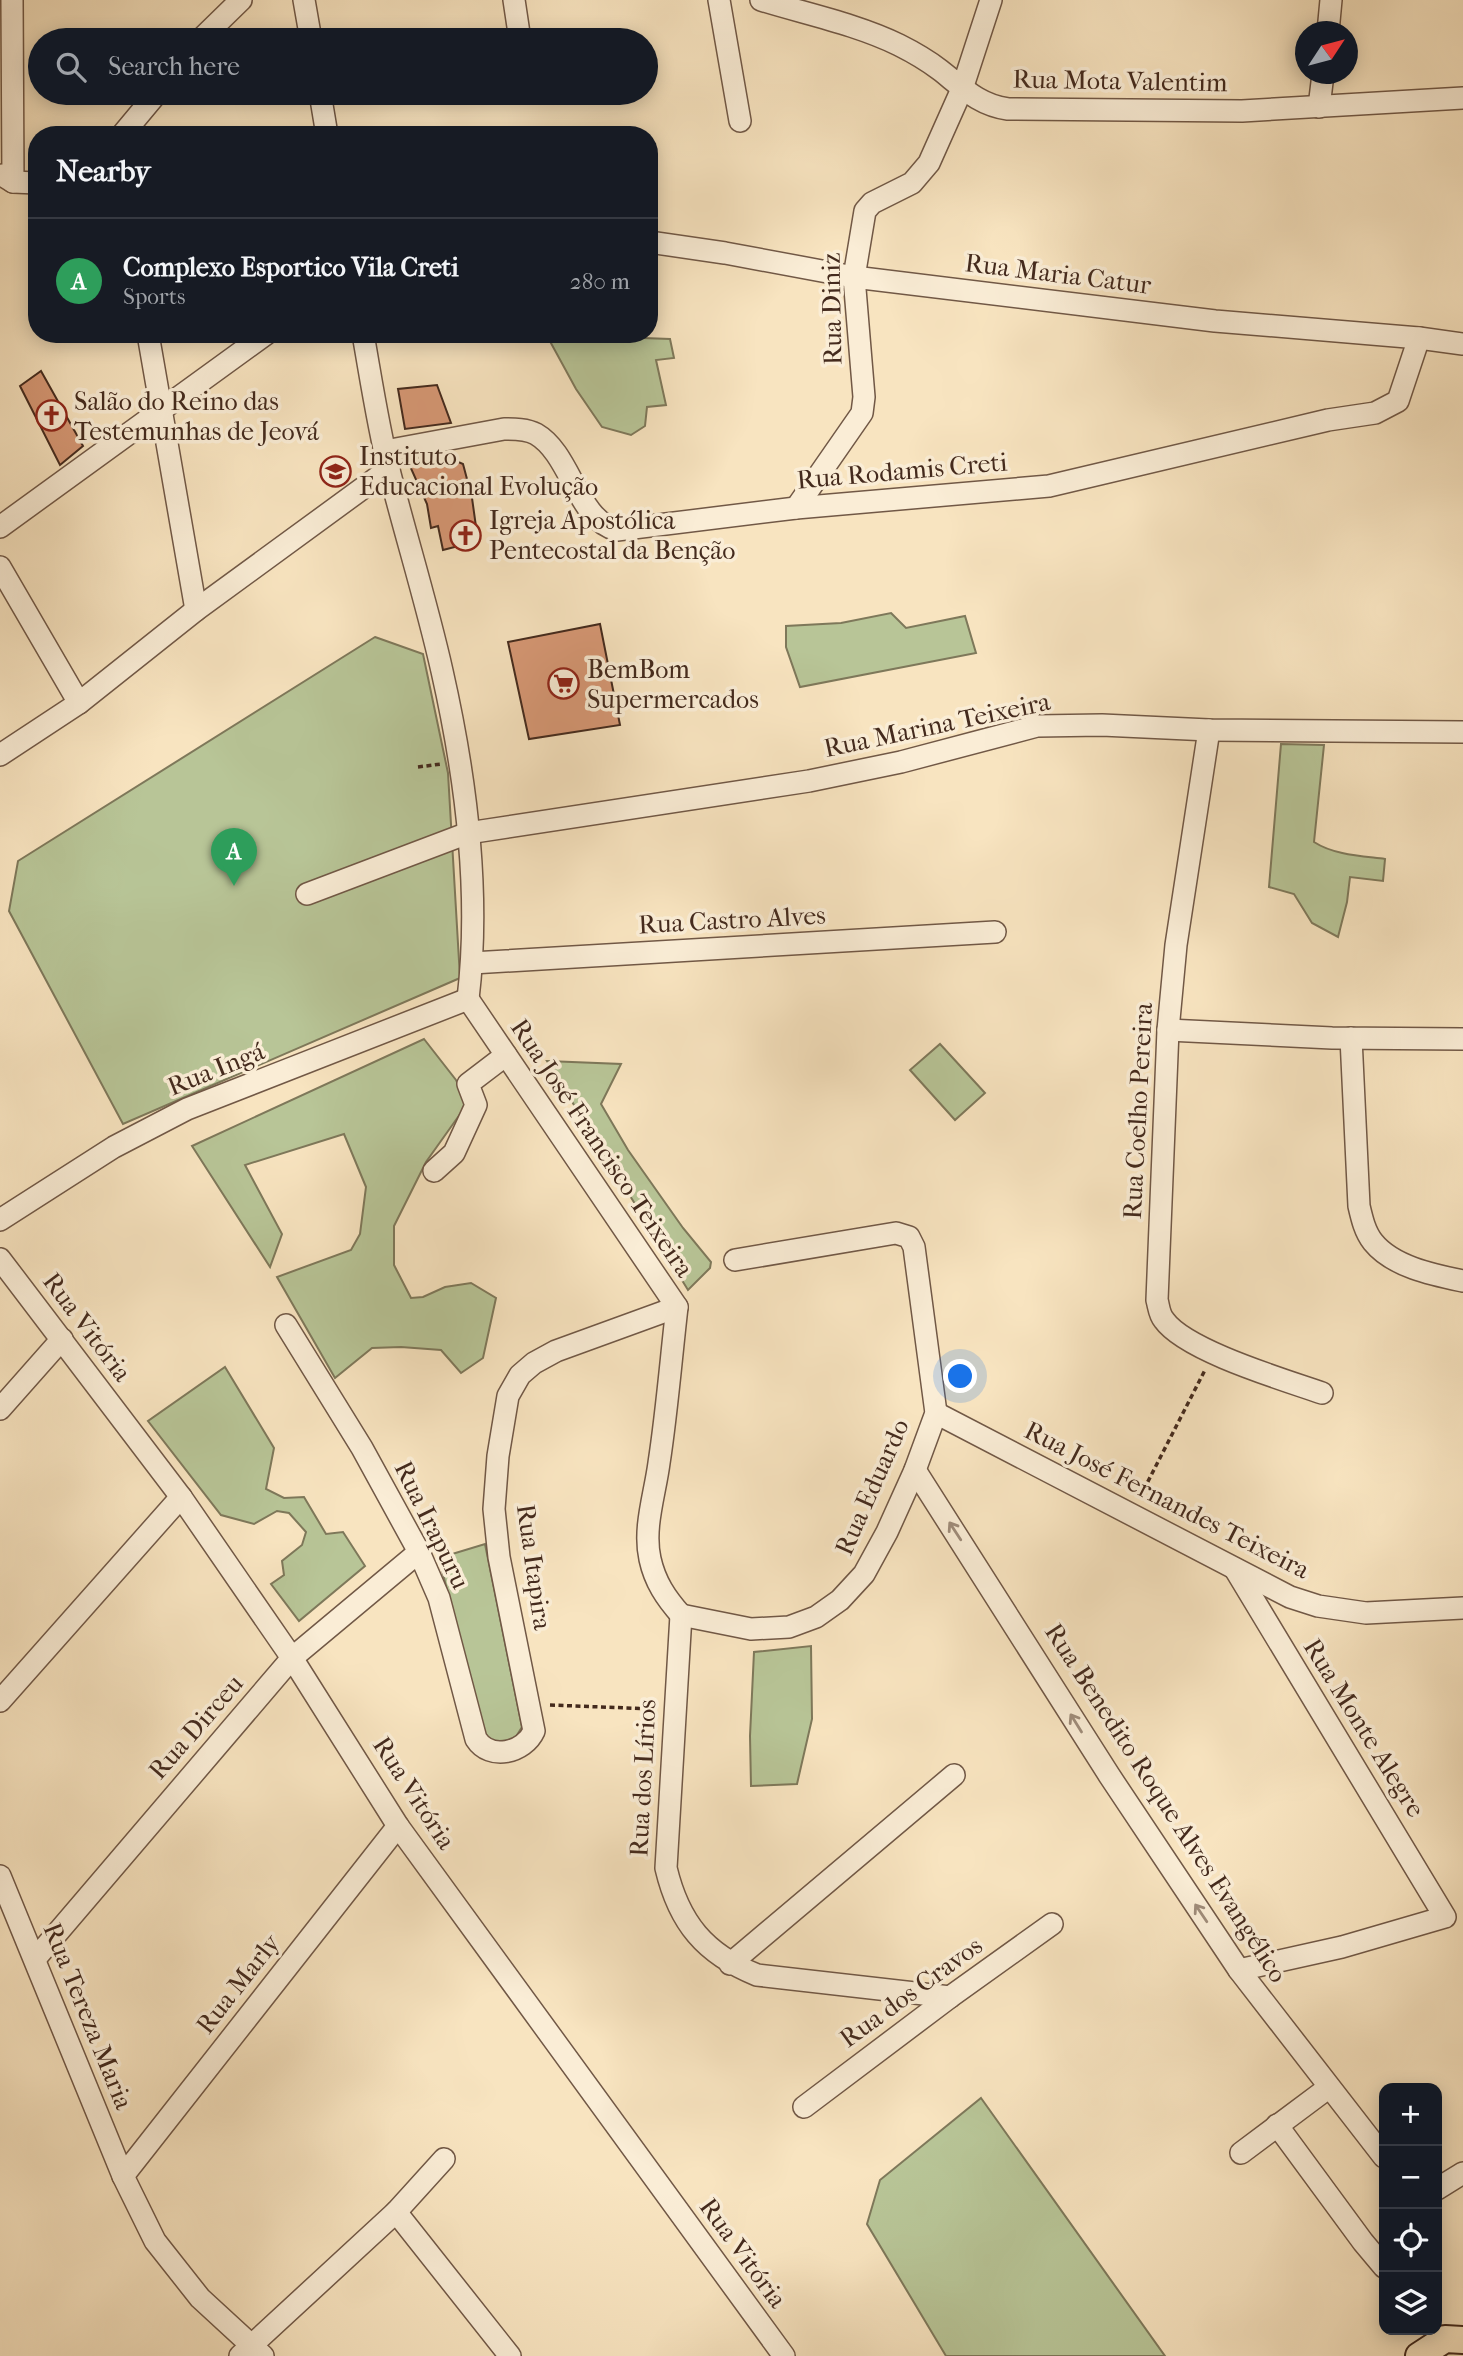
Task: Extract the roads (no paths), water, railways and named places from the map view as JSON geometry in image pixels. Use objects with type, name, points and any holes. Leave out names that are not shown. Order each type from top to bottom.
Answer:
[{"type":"main road","points":[[1419,2356],[1448,2336]]},
{"type":"street","points":[[12,0],[6,178],[28,182]]},
{"type":"street","points":[[213,28],[241,0]]},
{"type":"street","points":[[304,0],[309,28]]},
{"type":"street","points":[[514,0],[518,28]]},
{"type":"street","points":[[719,0],[740,121]]},
{"type":"street","name":"Rua Mota Valentim","points":[[761,0],[895,43],[919,55],[962,89],[991,107],[1242,111],[1463,98]]},
{"type":"street","name":"Rua Diniz","points":[[796,508],[862,413],[864,397],[854,277],[865,211],[872,203],[912,183],[922,174],[962,89],[991,0]]},
{"type":"street","points":[[1329,21],[1331,0]]},
{"type":"street","points":[[1319,107],[1322,84]]},
{"type":"street","points":[[130,126],[147,105]]},
{"type":"street","points":[[322,105],[326,126]]},
{"type":"street","name":"Rua Maria Catur","points":[[658,243],[854,277],[1215,321],[1463,344]]},
{"type":"street","name":"Rua Rodamis Creti","points":[[387,460],[503,429],[519,429],[537,434],[553,451],[595,517],[606,527],[617,530],[796,508],[1049,486],[1328,420],[1375,413],[1398,401],[1419,338]]},
{"type":"street","points":[[150,343],[196,610]]},
{"type":"street","points":[[0,527],[252,343]]},
{"type":"street","points":[[365,343],[387,460],[442,671],[460,762],[471,868],[472,963],[468,999]]},
{"type":"street","points":[[0,755],[79,703],[387,460]]},
{"type":"street","points":[[0,567],[79,703]]},
{"type":"street","name":"Rua Marina Teixeira","points":[[307,894],[468,833],[809,781],[901,762],[1037,726],[1463,732]]},
{"type":"street","name":"Rua Coelho Pereira","points":[[1209,730],[1176,946],[1168,1031],[1157,1300],[1164,1321],[1185,1338],[1213,1354],[1322,1393]]},
{"type":"street","name":"Rua Castro Alves","points":[[472,963],[995,932]]},
{"type":"street","name":"Rua José Francisco Teixeira","points":[[468,999],[677,1307],[648,1534],[649,1557],[655,1577],[664,1596],[681,1615]]},
{"type":"street","name":"Rua Ingá","points":[[0,1220],[114,1147],[178,1114],[468,999]]},
{"type":"street","points":[[1168,1031],[1463,1039]]},
{"type":"street","points":[[1351,1038],[1359,1206],[1366,1229],[1374,1243],[1405,1265],[1463,1281]]},
{"type":"street","points":[[434,1171],[454,1153],[476,1105],[468,1084],[506,1055]]},
{"type":"street","name":"Rua Eduardo","points":[[681,1615],[751,1629],[789,1627],[816,1617],[840,1600],[864,1574],[887,1532],[915,1470],[936,1413],[914,1247],[909,1237],[896,1233],[735,1260]]},
{"type":"street","name":"Rua Vitória","points":[[0,1259],[181,1497],[292,1658],[398,1826],[784,2356]]},
{"type":"street","name":"Rua Itapira","points":[[534,1731],[499,1558],[494,1509],[498,1456],[508,1396],[520,1375],[534,1363],[556,1351],[677,1307]]},
{"type":"street","name":"Rua Irapuru","points":[[286,1325],[362,1448],[419,1552],[439,1598],[476,1739],[482,1748],[493,1752],[508,1752],[523,1745],[534,1731]]},
{"type":"street","points":[[0,1409],[62,1339]]},
{"type":"street","name":"Rua José Fernandes Teixeira","points":[[936,1413],[1290,1597],[1342,1611],[1366,1613],[1463,1608]]},
{"type":"street","name":"Rua Benedito Roque Alves Evangélico","points":[[915,1470],[1109,1775],[1239,1970],[1379,2151]]},
{"type":"street","points":[[0,1701],[181,1497]]},
{"type":"street","name":"Rua Dirceu","points":[[34,1959],[292,1658],[419,1552]]},
{"type":"street","name":"Rua Monte Alegre","points":[[1235,1569],[1446,1917],[1342,1947],[1239,1970]]},
{"type":"street","name":"Rua dos Lírios","points":[[681,1615],[666,1868],[673,1896],[686,1921],[730,1964]]},
{"type":"street","points":[[950,1997],[757,1975],[730,1964],[954,1776]]},
{"type":"street","name":"Rua Marly","points":[[123,2176],[398,1826]]},
{"type":"street","name":"Rua Tereza Maria","points":[[0,1876],[123,2176],[155,2241],[200,2298],[252,2352]]},
{"type":"street","name":"Rua dos Cravos","points":[[804,2107],[1052,1924]]},
{"type":"street","points":[[1241,2153],[1328,2088]]},
{"type":"street","points":[[1277,2125],[1379,2261]]},
{"type":"street","points":[[252,2352],[396,2212],[444,2159]]},
{"type":"street","points":[[1442,2186],[1463,2173]]},
{"type":"street","points":[[396,2212],[510,2356]]},
{"type":"place","name":"Salão do Reino das Testemunhas de Jeová","points":[[51,416]]},
{"type":"place","name":"Instituto Educacional Evolução","points":[[336,471]]},
{"type":"place","name":"Igreja Apostólica Pentecostal da Benção","points":[[466,535]]},
{"type":"place","name":"BemBom Supermercados","points":[[564,684]]},
{"type":"place","name":"Complexo Esportico Vila Creti","points":[[234,886]]}]
